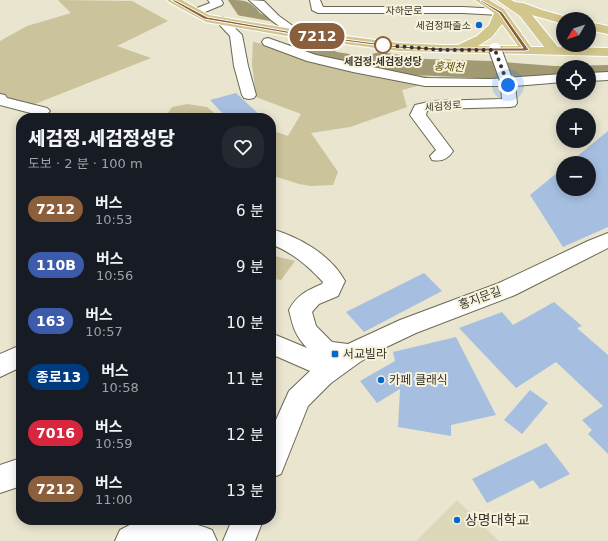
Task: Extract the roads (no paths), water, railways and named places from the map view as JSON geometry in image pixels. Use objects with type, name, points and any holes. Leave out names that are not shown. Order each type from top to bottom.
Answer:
[{"type":"main road","points":[[173,0],[206,18],[293,33],[398,47],[454,50],[608,52]]},
{"type":"main road","name":"자하문로","points":[[481,0],[524,13],[554,51]]},
{"type":"main road","points":[[508,0],[538,13],[556,18]]},
{"type":"main road","points":[[454,50],[475,43],[488,35],[498,22],[502,6]]},
{"type":"main road","name":"자하문로","points":[[502,6],[526,50]]},
{"type":"main road","points":[[596,27],[608,30]]},
{"type":"street","points":[[196,12],[218,3],[213,0]]},
{"type":"street","points":[[254,0],[260,3],[293,33]]},
{"type":"street","name":"자하문로","points":[[316,0],[318,10],[463,10],[502,6]]},
{"type":"street","points":[[222,21],[236,35],[241,66],[249,95]]},
{"type":"street","points":[[268,42],[312,58],[353,68],[425,82],[491,83],[556,78]]},
{"type":"street","name":"세검정로","points":[[438,156],[445,151],[418,115],[420,108],[433,105],[510,103],[508,85],[495,50]]},
{"type":"street","points":[[596,77],[608,76]]},
{"type":"street","points":[[0,98],[1,101],[42,111]]},
{"type":"street","points":[[276,238],[291,244],[316,260],[334,281],[330,290],[311,298],[300,310],[306,331],[325,350],[341,362]]},
{"type":"street","name":"홍지문길","points":[[276,452],[298,399],[341,362],[370,343],[453,308],[507,288],[584,250],[608,240]]},
{"type":"street","points":[[276,344],[341,362]]},
{"type":"street","points":[[0,366],[16,358]]},
{"type":"street","points":[[0,478],[16,473]]},
{"type":"street","points":[[239,541],[246,525]]},
{"type":"street","points":[[131,541],[150,531],[201,541]]},
{"type":"water","name":"홍제천","points":[[228,0],[250,3],[260,13],[337,52],[426,66],[490,68],[556,66],[556,75],[497,79],[415,75],[337,61],[278,42],[238,15]]},
{"type":"water","name":"홍제천","points":[[596,65],[608,65],[608,73],[596,74]]},
{"type":"waterway","name":"홍제천","points":[[380,59],[426,66],[490,68],[556,73]]},
{"type":"place","name":"세검정파출소","points":[[479,25]]},
{"type":"place","name":"세검정.세검정성당","points":[[383,45]]},
{"type":"place","name":"서교빌라","points":[[335,354]]},
{"type":"place","name":"카페 클래식","points":[[381,380]]},
{"type":"place","name":"상명대학교","points":[[457,520]]}]
